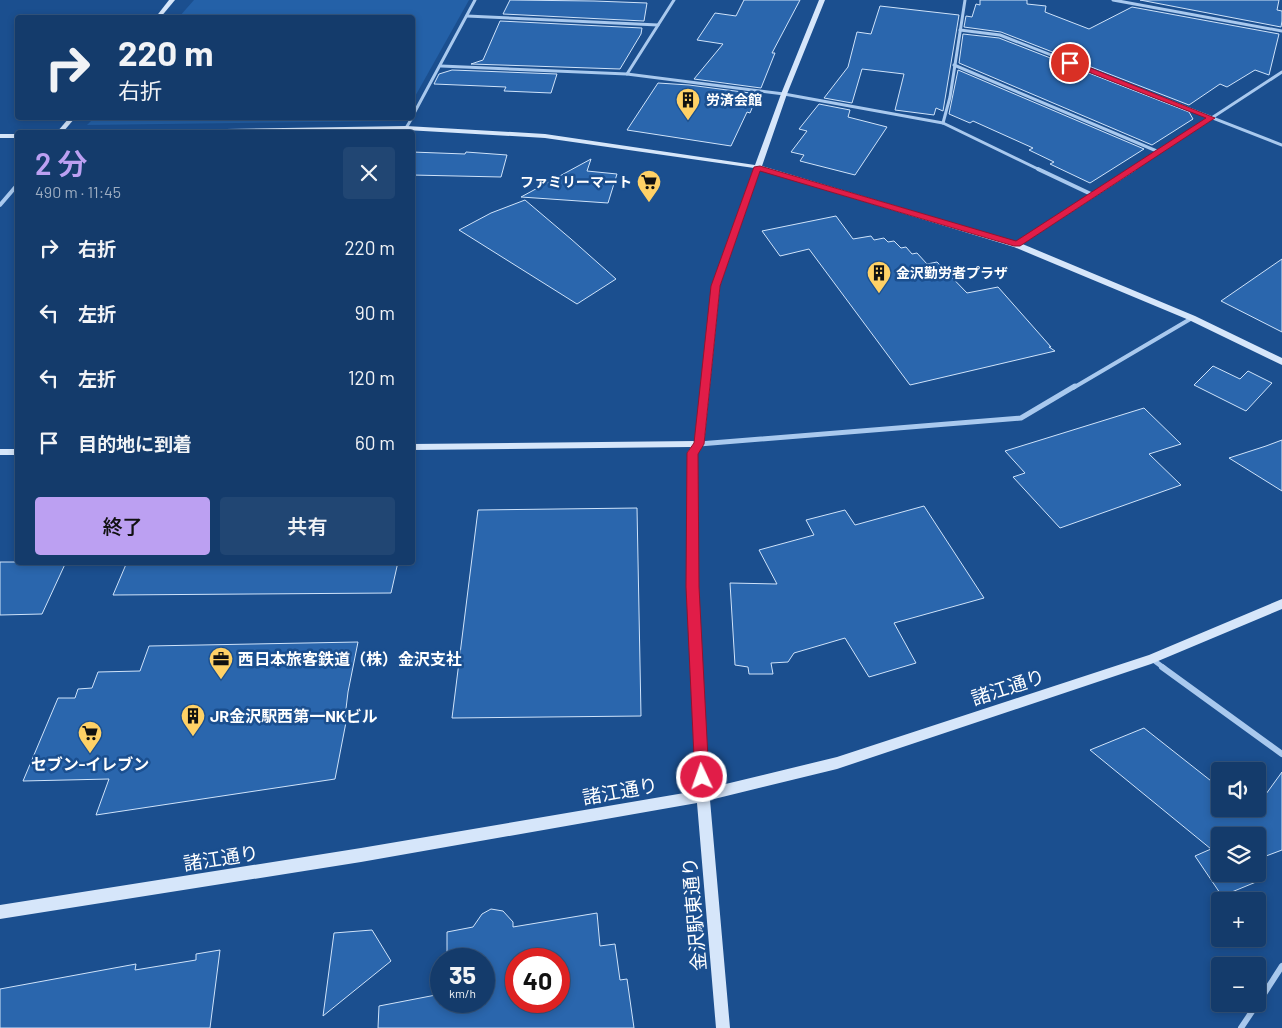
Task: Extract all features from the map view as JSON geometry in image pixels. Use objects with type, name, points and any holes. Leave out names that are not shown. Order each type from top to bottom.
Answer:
[{"type":"street","points":[[160,15],[172,0]]},
{"type":"street","points":[[415,112],[475,0]]},
{"type":"street","points":[[627,74],[674,0]]},
{"type":"street","name":"金沢駅東通り","points":[[723,1028],[703,796],[692,587],[692,453],[699,444],[716,286],[784,94],[822,0]]},
{"type":"street","points":[[943,123],[950,97],[965,0]]},
{"type":"street","points":[[1113,0],[1282,31]]},
{"type":"street","points":[[467,16],[658,25]]},
{"type":"street","points":[[960,30],[1000,35],[1282,145]]},
{"type":"street","points":[[954,65],[1159,152]]},
{"type":"street","points":[[441,66],[627,74],[784,94],[943,123],[1093,195]]},
{"type":"street","points":[[1017,244],[1282,72]]},
{"type":"street","points":[[62,130],[70,120]]},
{"type":"street","points":[[406,128],[410,120]]},
{"type":"street","points":[[286,130],[406,128],[545,136],[758,167],[1017,244],[1192,318],[1282,362]]},
{"type":"street","points":[[0,136],[15,136]]},
{"type":"street","points":[[0,205],[15,188]]},
{"type":"street","points":[[415,447],[699,444],[1022,418],[1192,318]]},
{"type":"street","points":[[0,452],[15,452]]},
{"type":"street","name":"諸江通り","points":[[0,912],[361,855],[703,796],[837,763],[1151,659],[1282,604]]},
{"type":"street","points":[[1151,659],[1282,754]]},
{"type":"street","points":[[1266,990],[1282,966]]},
{"type":"street","points":[[1241,1028],[1252,1012]]},
{"type":"shaded area","points":[[194,0],[469,0],[415,96],[415,15],[181,15]]},
{"type":"shaded area","points":[[92,120],[402,120],[401,121],[87,125]]},
{"type":"building","points":[[510,0],[647,3],[644,21],[503,14]]},
{"type":"building","points":[[744,0],[800,0],[772,53],[775,53],[761,88],[694,79],[723,44],[697,40],[715,13],[736,16]]},
{"type":"building","points":[[980,0],[1027,0],[1027,4],[1046,6],[1045,12],[1089,29],[1132,7],[1279,34],[1269,75],[1255,70],[1227,87],[1220,84],[1189,105],[1001,32],[964,27],[966,16],[972,17],[976,4],[980,5]]},
{"type":"building","points":[[1140,0],[1279,0],[1277,10],[1282,11],[1281,27]]},
{"type":"building","points":[[880,6],[959,15],[943,111],[936,108],[934,115],[895,110],[904,74],[862,69],[852,103],[824,98],[848,67],[857,32],[871,34]]},
{"type":"building","points":[[500,21],[642,28],[641,34],[620,69],[471,64],[483,60]]},
{"type":"building","points":[[963,34],[999,38],[1189,112],[1193,119],[1152,145],[959,63]]},
{"type":"building","points":[[452,70],[557,74],[551,93],[504,91],[506,87],[434,84],[439,74]]},
{"type":"building","points":[[958,70],[1144,149],[1090,183],[1050,164],[1054,162],[1029,150],[1033,148],[973,121],[970,123],[949,114]]},
{"type":"building","name":"労済会館","points":[[658,83],[758,94],[750,113],[747,112],[731,146],[627,130]]},
{"type":"building","points":[[819,104],[850,110],[848,117],[887,127],[855,175],[800,161],[804,155],[791,152],[807,131],[799,129]]},
{"type":"building","points":[[415,152],[465,154],[466,152],[507,155],[501,177],[415,175]]},
{"type":"building","points":[[591,159],[587,171],[617,174],[608,203],[521,197]]},
{"type":"building","points":[[525,200],[616,279],[577,304],[459,230],[491,213]]},
{"type":"building","name":"金沢勤労者プラザ","points":[[836,216],[853,239],[871,236],[874,240],[884,238],[888,242],[894,241],[901,248],[906,247],[912,254],[917,253],[927,264],[937,262],[967,293],[998,287],[1051,347],[1049,347],[1055,351],[910,385],[809,249],[780,256],[762,231]]},
{"type":"building","points":[[1282,259],[1282,332],[1221,301]]},
{"type":"building","points":[[1213,366],[1240,379],[1248,371],[1272,383],[1246,411],[1194,385]]},
{"type":"building","points":[[1144,408],[1181,444],[1149,454],[1181,485],[1060,528],[1013,477],[1025,473],[1005,451]]},
{"type":"building","points":[[1282,440],[1282,491],[1229,458],[1266,446]]},
{"type":"building","points":[[924,506],[984,598],[894,623],[916,663],[869,677],[845,638],[794,653],[788,662],[771,663],[773,674],[749,674],[748,667],[735,665],[730,583],[777,584],[759,550],[814,535],[806,520],[845,510],[855,525]]},
{"type":"building","points":[[637,508],[641,716],[452,718],[478,510]]},
{"type":"building","points":[[0,562],[15,562],[15,565],[65,565],[42,614],[0,615]]},
{"type":"building","points":[[126,565],[397,565],[391,593],[113,595]]},
{"type":"building","name":"JR金沢駅西第一NKビル","points":[[358,642],[348,692],[345,717],[347,717],[335,779],[96,815],[109,779],[23,781],[58,698],[75,698],[78,689],[92,688],[98,672],[140,671],[149,646]]},
{"type":"building","points":[[1144,728],[1211,781],[1211,817],[1266,817],[1266,794],[1282,772],[1282,850],[1266,856],[1266,827],[1211,827],[1211,849],[1090,750]]},
{"type":"building","points":[[1211,849],[1211,880],[1195,856]]},
{"type":"building","points":[[1213,882],[1256,882],[1232,892],[1219,892]]},
{"type":"building","points":[[491,909],[503,911],[513,922],[513,927],[597,913],[600,946],[615,944],[620,980],[627,979],[634,1028],[378,1028],[379,1006],[430,996],[430,1013],[495,1013],[495,948],[447,948],[447,932],[473,927],[482,914]]},
{"type":"building","points":[[372,930],[391,961],[323,1016],[334,933]]},
{"type":"building","points":[[220,950],[210,1028],[0,1028],[0,989],[136,964],[135,970],[196,960],[196,954]]},
{"type":"place","name":"労済会館","points":[[688,121]]},
{"type":"place","name":"ファミリーマート","points":[[649,203]]},
{"type":"place","name":"金沢勤労者プラザ","points":[[879,294]]},
{"type":"place","name":"西日本旅客鉄道（株）金沢支社","points":[[221,680]]},
{"type":"place","name":"JR金沢駅西第一NKビル","points":[[193,737]]},
{"type":"place","name":"セブン-イレブン","points":[[90,754]]},
{"type":"route","points":[[702,777],[692,587],[692,453],[699,444],[716,286],[758,167],[1017,244],[1211,118],[1070,63]]}]
